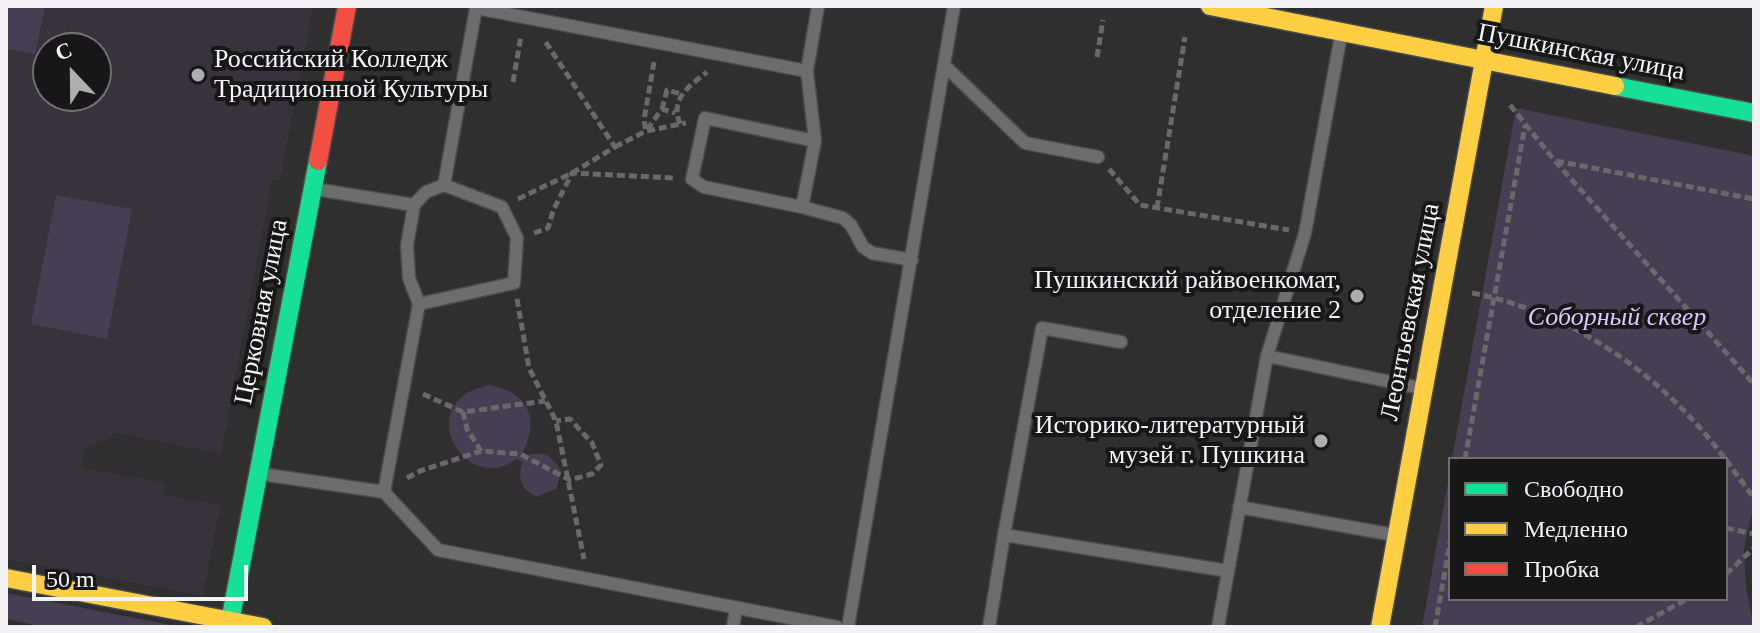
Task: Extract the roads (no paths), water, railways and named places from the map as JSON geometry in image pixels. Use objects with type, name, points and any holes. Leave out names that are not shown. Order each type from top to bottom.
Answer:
[{"type":"street","name":"Церковная улица","points":[[230,624],[347,6]]},
{"type":"street","name":"Пушкинская улица","points":[[1210,6],[1262,11],[1341,32],[1754,113]]},
{"type":"street","name":"Леонтьевская улица","points":[[1380,627],[1494,6]]},
{"type":"street","points":[[6,578],[230,624],[263,627]]},
{"type":"lane","points":[[802,207],[815,141],[807,71],[818,6]]},
{"type":"lane","points":[[848,627],[954,6]]},
{"type":"lane","points":[[444,185],[476,8],[807,71]]},
{"type":"lane","points":[[1218,627],[1267,356],[1305,233],[1341,32]]},
{"type":"lane","points":[[945,66],[1025,143],[1098,157]]},
{"type":"lane","points":[[815,141],[705,118],[692,179],[704,187],[843,218],[851,225],[863,247],[872,253],[912,260]]},
{"type":"lane","points":[[384,492],[419,304],[409,278],[407,245],[414,205],[426,192],[444,185],[502,207],[517,238],[514,283],[419,304]]},
{"type":"lane","points":[[312,188],[414,205]]},
{"type":"lane","points":[[989,627],[1042,328],[1121,342]]},
{"type":"lane","points":[[1267,356],[1423,389]]},
{"type":"lane","points":[[258,473],[384,492],[438,550],[837,627]]},
{"type":"lane","points":[[1239,507],[1397,535]]},
{"type":"lane","points":[[1004,535],[1228,571]]},
{"type":"lane","points":[[733,627],[736,609]]},
{"type":"place","name":"Российский Колледж Традиционной Культуры","points":[[198,75]]},
{"type":"place","name":"Пушкинский райвоенкомат, отделение 2","points":[[1357,296]]},
{"type":"place","name":"Историко-литературный музей г. Пушкина","points":[[1321,441]]},
{"type":"park label","name":"Соборный сквер","points":[[1617,318]]}]
